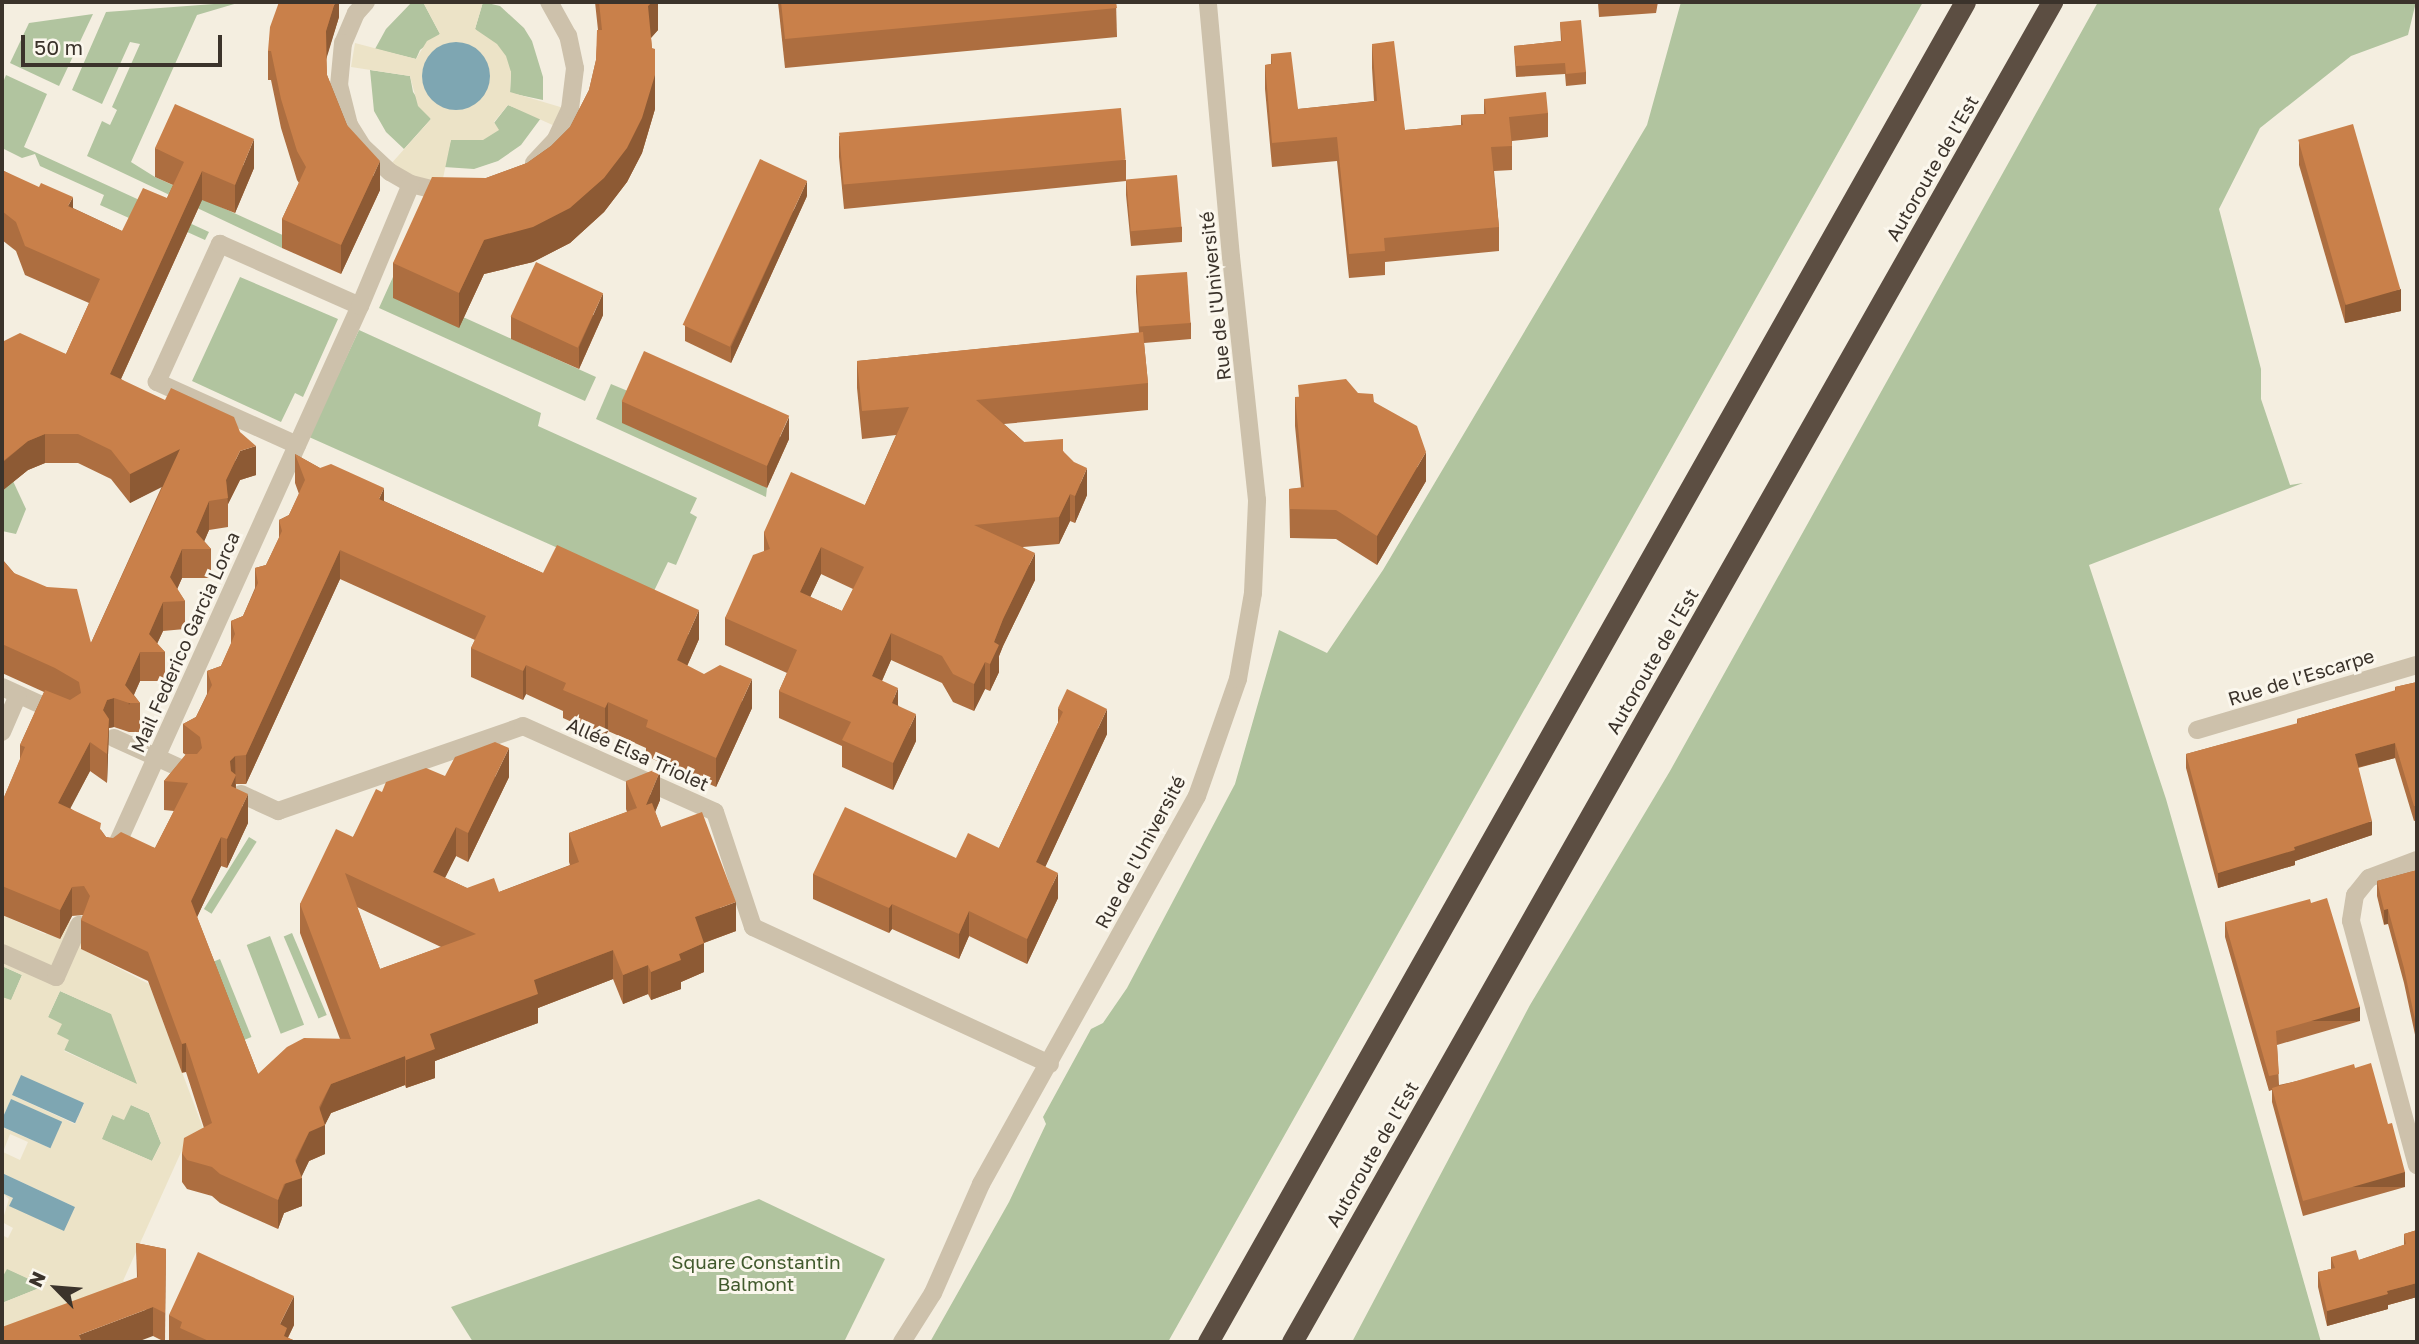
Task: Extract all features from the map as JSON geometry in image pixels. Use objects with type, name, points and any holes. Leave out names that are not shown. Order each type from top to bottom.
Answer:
[{"type":"highway","points":[[1208,1342],[1965,2]]},
{"type":"highway","name":"Autoroute de l’Est","points":[[1292,1342],[2052,2]]},
{"type":"street","points":[[366,2],[356,13],[343,43],[339,85],[349,125],[363,147],[390,172],[411,184],[439,192],[467,193]]},
{"type":"street","points":[[517,176],[528,170],[556,139],[570,109],[575,68],[568,36],[549,2]]},
{"type":"street","name":"Rue de l'Université","points":[[902,1342],[933,1293],[981,1184],[1197,796],[1238,679],[1253,593],[1257,500],[1231,257],[1209,2]]},
{"type":"street","name":"Mail Federico Garcia Lorca","points":[[111,856],[298,445],[411,184]]},
{"type":"street","points":[[298,445],[158,382],[162,371],[220,244],[360,306]]},
{"type":"street","name":"Rue de l’Escarpe","points":[[2197,730],[2417,664]]},
{"type":"street","points":[[2,732],[10,691],[70,718]]},
{"type":"street","name":"Allée Elsa Triolet","points":[[241,794],[278,811],[523,726],[715,812],[753,927],[1050,1064]]},
{"type":"street","points":[[114,738],[191,773]]},
{"type":"street","points":[[2417,860],[2369,878],[2355,895],[2351,921],[2417,1165]]},
{"type":"street","points":[[2,953],[56,977],[79,925]]},
{"type":"green space","points":[[241,2],[197,15],[131,162],[155,177],[287,237],[282,248],[87,156],[102,121],[110,125],[117,110],[112,107],[140,44],[130,42],[102,104],[72,90],[106,12]]},
{"type":"green space","points":[[412,2],[423,2],[440,34],[420,50],[416,59],[375,49],[386,29]]},
{"type":"green space","points":[[483,2],[500,6],[524,28],[532,41],[543,77],[543,100],[510,93],[511,72],[475,29]]},
{"type":"green space","points":[[1681,2],[1923,2],[1168,1342],[930,1342],[1009,1202],[1046,1124],[1043,1117],[1091,1029],[1103,1023],[1127,988],[1235,784],[1279,630],[1327,653],[1383,570],[1647,125]]},
{"type":"green space","points":[[2098,2],[2416,2],[2408,35],[2351,56],[2260,128],[2219,209],[2261,369],[2261,399],[2290,485],[2303,483],[2089,565],[2166,799],[2321,1342],[1352,1342],[1530,1005],[1670,771]]},
{"type":"green space","points":[[93,14],[59,86],[10,63],[29,23]]},
{"type":"green space","points":[[370,70],[410,76],[413,92],[431,119],[404,149],[386,132],[374,111]]},
{"type":"green space","points":[[6,75],[47,94],[24,147],[209,232],[205,240],[134,208],[129,218],[100,205],[104,195],[40,166],[35,154],[22,158],[2,148],[2,85]]},
{"type":"green space","points":[[508,105],[541,118],[521,145],[498,161],[474,169],[444,167],[451,139],[494,123]]},
{"type":"green space","points":[[416,226],[463,317],[596,377],[585,401],[379,308]]},
{"type":"green space","points":[[240,277],[338,319],[303,397],[295,393],[281,422],[192,381]]},
{"type":"green space","points":[[359,330],[541,413],[538,426],[697,498],[690,513],[697,517],[676,565],[668,562],[654,591],[309,437]]},
{"type":"green space","points":[[611,384],[635,394],[767,488],[766,497],[596,419]]},
{"type":"green space","points":[[13,481],[26,509],[16,534],[2,531],[2,491]]},
{"type":"green space","points":[[249,837],[257,842],[212,914],[204,909]]},
{"type":"green space","points":[[292,933],[327,1015],[318,1018],[284,937]]},
{"type":"green space","points":[[270,936],[304,1025],[281,1034],[247,945]]},
{"type":"green space","points":[[220,959],[251,1037],[244,1040],[213,962]]},
{"type":"green space","points":[[2,966],[22,975],[11,1001],[2,997]]},
{"type":"green space","points":[[60,991],[112,1014],[138,1085],[64,1050],[48,1017]]},
{"type":"green space","points":[[131,1105],[149,1113],[161,1143],[152,1161],[101,1139],[112,1115]]},
{"type":"green space","name":"Square Constantin Balmont","points":[[759,1199],[885,1259],[844,1342],[473,1342],[451,1307]]},
{"type":"green space","points":[[6,1268],[45,1286],[2,1303],[2,1278]]},
{"type":"shaded area","points":[[423,2],[483,2],[475,29],[497,44],[506,56],[511,72],[510,92],[567,109],[557,127],[508,105],[494,122],[499,130],[483,140],[451,140],[441,188],[390,165],[431,119],[418,106],[410,76],[351,67],[355,43],[416,59],[427,41],[440,34]]},
{"type":"shaded area","points":[[2,915],[45,934],[67,920],[87,929],[80,948],[149,984],[209,1144],[182,1150],[123,1281],[144,1291],[2,1342],[2,1303],[44,1286],[7,1269],[2,1278],[2,1235],[8,1238],[13,1228],[2,1222],[9,1199],[2,1193],[13,1198],[9,1206],[75,1207],[2,1173],[2,1127],[50,1148],[11,1099],[2,1119],[2,997],[11,1000],[22,975],[2,966]],"holes":[[[60,991],[111,1014],[137,1084],[64,1051],[69,1040],[57,1034],[62,1024],[48,1017]],[[12,1095],[84,1103],[75,1124]],[[131,1105],[149,1113],[161,1143],[152,1161],[102,1139],[112,1115],[124,1120]],[[10,1134],[28,1142],[20,1160],[3,1152]]]},
{"type":"water","points":[[456,42],[469,45],[480,52],[487,63],[490,76],[487,89],[480,100],[469,107],[456,110],[443,107],[432,100],[425,89],[422,76],[425,63],[432,52],[443,45]]},
{"type":"water","points":[[21,1075],[84,1103],[75,1123],[12,1095]]},
{"type":"water","points":[[11,1099],[62,1122],[50,1148],[2,1127],[2,1119]]},
{"type":"water","points":[[2,1173],[75,1207],[64,1231],[9,1206],[13,1198],[2,1193]]},
{"type":"building","points":[[279,2],[335,2],[326,31],[327,75],[347,125],[380,161],[341,245],[282,219],[306,167],[297,151],[281,99],[271,51],[268,51],[270,27]]},
{"type":"building","points":[[599,2],[652,2],[648,6],[652,48],[655,49],[655,75],[642,118],[627,148],[604,178],[570,208],[533,227],[484,240],[459,293],[393,263],[432,177],[486,178],[527,163],[551,146],[570,127],[589,90],[596,60],[597,30],[602,30]]},
{"type":"building","points":[[781,2],[1116,2],[1117,8],[785,39]]},
{"type":"building","points":[[1581,20],[1586,72],[1566,74],[1565,63],[1516,66],[1514,46],[1562,41],[1560,22]]},
{"type":"building","points":[[1394,41],[1405,130],[1463,125],[1461,115],[1486,114],[1484,99],[1546,92],[1548,113],[1509,117],[1512,146],[1491,147],[1499,227],[1384,238],[1385,251],[1349,254],[1337,137],[1272,143],[1265,65],[1272,64],[1271,54],[1291,52],[1298,109],[1377,101],[1372,44]]},
{"type":"building","points":[[175,104],[254,139],[235,185],[202,171],[110,374],[165,400],[171,388],[234,417],[240,432],[256,446],[240,451],[226,480],[228,498],[209,501],[196,532],[211,549],[182,549],[170,577],[185,601],[163,602],[149,634],[165,652],[140,652],[125,685],[140,703],[114,698],[107,700],[103,710],[109,719],[107,754],[90,742],[58,803],[101,823],[100,829],[106,837],[113,838],[121,832],[155,848],[188,783],[164,781],[186,754],[197,754],[202,748],[200,737],[183,724],[196,717],[212,685],[207,671],[221,666],[235,634],[231,621],[243,616],[258,583],[255,568],[266,565],[282,531],[279,520],[289,515],[305,480],[295,454],[320,468],[331,464],[384,488],[379,499],[543,573],[557,545],[699,610],[677,660],[704,674],[720,665],[752,679],[716,758],[646,727],[648,720],[608,702],[605,708],[563,690],[566,683],[526,665],[523,671],[471,648],[486,616],[340,550],[246,755],[235,756],[230,761],[231,771],[236,775],[231,786],[248,794],[227,839],[221,837],[191,901],[258,1074],[287,1047],[304,1038],[351,1039],[300,904],[336,829],[353,837],[376,789],[382,792],[386,782],[426,768],[445,776],[455,757],[495,742],[509,748],[468,833],[456,827],[433,872],[467,888],[494,878],[499,892],[579,862],[569,833],[637,808],[626,781],[656,769],[660,771],[646,805],[652,803],[661,827],[702,812],[736,902],[695,917],[704,943],[679,954],[681,960],[651,972],[648,965],[623,975],[613,950],[534,980],[538,994],[430,1034],[435,1049],[406,1060],[405,1056],[331,1084],[319,1107],[325,1125],[309,1132],[295,1160],[302,1178],[284,1184],[278,1200],[220,1174],[212,1167],[187,1160],[182,1153],[184,1138],[212,1123],[186,1043],[182,1044],[148,952],[81,920],[90,896],[84,886],[72,887],[60,910],[2,886],[2,802],[25,747],[20,745],[45,690],[70,700],[81,693],[79,682],[2,644],[2,559],[14,573],[47,587],[77,589],[91,643],[180,449],[130,474],[111,450],[78,434],[45,434],[28,441],[2,462],[2,342],[20,333],[66,354],[100,279],[25,246],[16,222],[2,211],[2,170],[39,187],[41,183],[73,197],[68,206],[122,231],[143,188],[167,198],[184,162],[155,148]],"holes":[[[345,873],[476,934],[380,969]]]},
{"type":"building","points":[[1121,108],[1126,160],[844,184],[839,133]]},
{"type":"building","points":[[2353,124],[2400,289],[2346,305],[2298,140]]},
{"type":"building","points":[[760,159],[807,181],[730,347],[683,325]]},
{"type":"building","points":[[1177,175],[1182,227],[1131,231],[1126,179]]},
{"type":"building","points":[[536,262],[603,293],[578,348],[511,316]]},
{"type":"building","points":[[1187,272],[1191,323],[1140,326],[1136,276]]},
{"type":"building","points":[[1143,332],[1148,383],[976,400],[1024,442],[1063,439],[1063,451],[1074,462],[1087,468],[1075,496],[1070,494],[1059,517],[974,525],[1035,553],[994,642],[999,645],[990,664],[985,662],[974,684],[953,674],[942,656],[891,633],[872,676],[898,688],[892,703],[916,714],[893,763],[842,740],[851,722],[779,691],[797,650],[725,618],[753,555],[770,549],[764,532],[791,472],[865,505],[909,407],[862,411],[857,361]],"holes":[[[821,547],[864,567],[842,611],[800,592]]]},
{"type":"building","points":[[644,351],[789,416],[767,466],[622,401]]},
{"type":"building","points":[[1346,379],[1358,393],[1373,394],[1374,402],[1417,426],[1426,452],[1377,536],[1336,510],[1290,509],[1289,489],[1304,487],[1295,397],[1299,397],[1298,385]]},
{"type":"building","points":[[2417,682],[2417,806],[2414,806],[2395,743],[2355,754],[2372,821],[2294,847],[2295,850],[2218,873],[2186,754],[2298,723],[2297,719]]},
{"type":"building","points":[[1067,689],[1107,709],[1036,862],[1058,873],[1027,939],[969,911],[959,934],[892,904],[889,908],[813,874],[845,807],[956,858],[968,833],[999,848],[1063,712],[1058,708]]},
{"type":"building","points":[[2417,870],[2417,1029],[2404,968],[2388,909],[2384,910],[2377,881]]},
{"type":"building","points":[[2327,898],[2360,1007],[2276,1031],[2279,1074],[2269,1076],[2225,922],[2310,899],[2311,903]]},
{"type":"building","points":[[2371,1063],[2388,1124],[2392,1123],[2405,1172],[2303,1201],[2272,1088],[2354,1064],[2355,1068]]},
{"type":"building","points":[[2417,1230],[2417,1283],[2327,1311],[2318,1272],[2335,1268],[2331,1257],[2356,1250],[2359,1260],[2406,1244],[2404,1234]]},
{"type":"building","points":[[136,1243],[166,1249],[165,1313],[153,1307],[79,1335],[82,1342],[2,1342],[2,1327],[138,1277]]},
{"type":"building","points":[[198,1252],[294,1296],[280,1324],[287,1328],[284,1336],[298,1342],[211,1342],[180,1328],[182,1322],[169,1315]]}]
